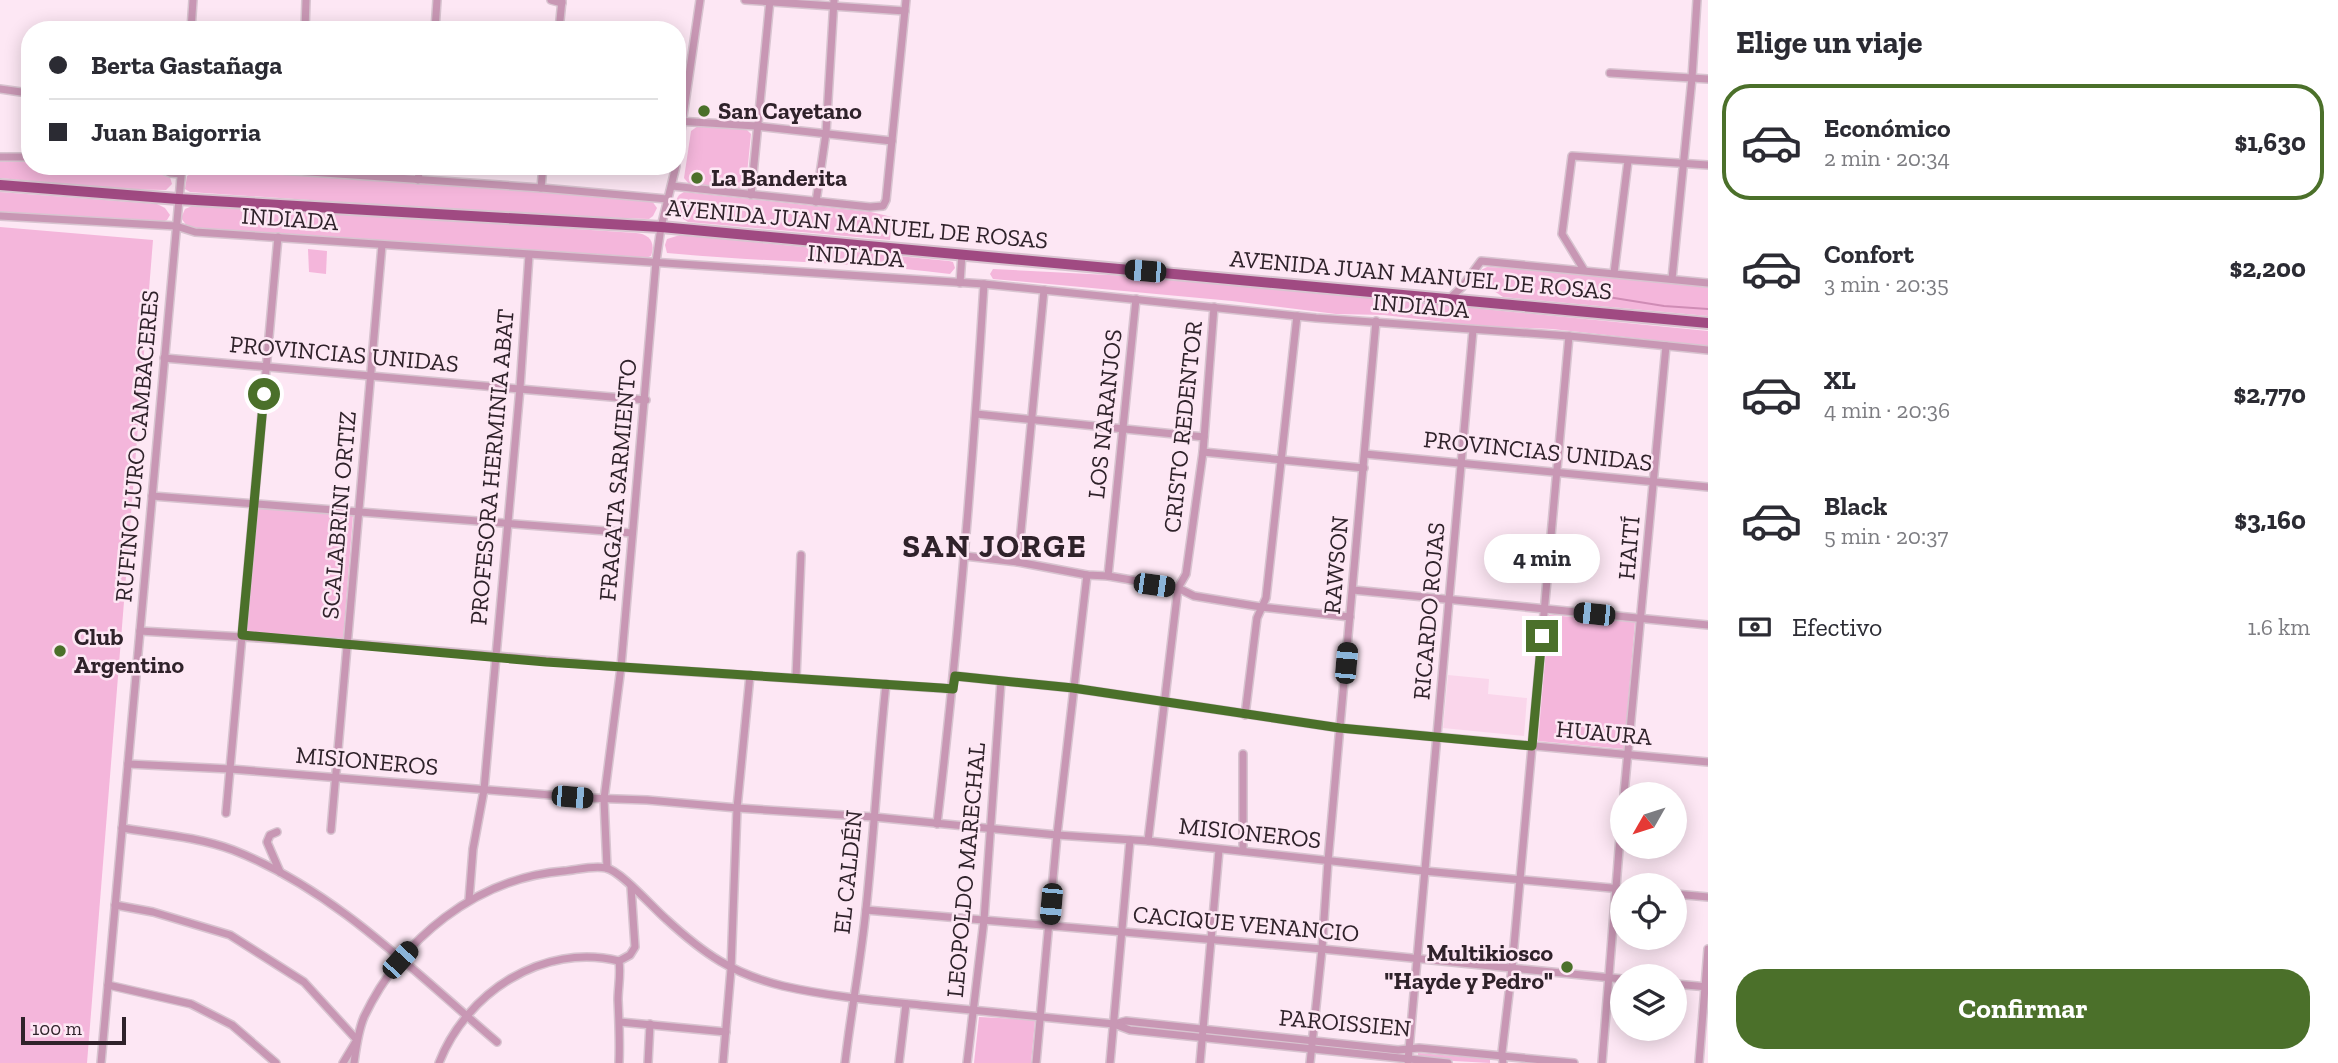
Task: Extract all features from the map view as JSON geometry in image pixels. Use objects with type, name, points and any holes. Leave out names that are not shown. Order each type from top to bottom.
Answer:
[{"type":"main road","name":"AVENIDA JUAN MANUEL DE ROSAS","points":[[0,185],[178,199],[661,227],[1708,323]]},
{"type":"street","points":[[192,21],[193,0]]},
{"type":"street","points":[[305,21],[306,0]]},
{"type":"street","points":[[436,21],[437,0]]},
{"type":"street","points":[[551,0],[562,1],[560,21]]},
{"type":"street","points":[[686,85],[700,0]]},
{"type":"street","points":[[744,0],[834,3],[905,11]]},
{"type":"street","points":[[686,121],[892,141],[906,0]]},
{"type":"street","points":[[751,195],[770,1]]},
{"type":"street","points":[[816,202],[826,134],[834,3]]},
{"type":"street","points":[[1672,279],[1697,4],[1708,8]]},
{"type":"street","points":[[1610,73],[1708,79]]},
{"type":"street","points":[[0,89],[21,92]]},
{"type":"street","name":"INDIADA","points":[[672,186],[816,202],[883,206],[886,200],[892,141]]},
{"type":"street","points":[[1584,270],[1562,234],[1572,156],[1708,165]]},
{"type":"street","points":[[0,157],[21,157]]},
{"type":"street","points":[[1614,273],[1628,160]]},
{"type":"street","name":"RUFINO LURO CAMBACERES","points":[[101,1063],[180,175]]},
{"type":"street","name":"INDIADA","points":[[368,175],[667,199]]},
{"type":"street","points":[[418,180],[419,175]]},
{"type":"street","points":[[541,188],[543,175]]},
{"type":"street","name":"FRAGATA SARMIENTO","points":[[607,868],[604,799],[621,667],[656,262],[661,227],[674,175]]},
{"type":"street","name":"INDIADA","points":[[0,216],[176,226],[195,232],[960,283],[1297,316],[1708,350]]},
{"type":"street","points":[[226,813],[278,237]]},
{"type":"street","name":"SCALABRINI ORTIZ","points":[[331,830],[382,245]]},
{"type":"street","points":[[960,283],[962,254]]},
{"type":"street","name":"PROFESORA HERMINIA ABAT","points":[[469,900],[473,849],[484,790],[520,388],[529,255]]},
{"type":"street","name":"INDIADA","points":[[1448,299],[1462,287],[1480,261],[1708,283]]},
{"type":"street","points":[[937,824],[955,676],[984,285]]},
{"type":"street","points":[[1018,562],[1044,290]]},
{"type":"street","name":"LOS NARANJOS","points":[[1108,576],[1136,299]]},
{"type":"street","name":"CRISTO REDENTOR","points":[[1148,841],[1178,589],[1186,574],[1203,452],[1214,307]]},
{"type":"street","points":[[1245,715],[1257,618],[1266,598],[1297,316]]},
{"type":"street","name":"RAWSON","points":[[1310,1063],[1376,321]]},
{"type":"street","name":"RICARDO ROJAS","points":[[1408,1061],[1473,330]]},
{"type":"street","points":[[1503,1060],[1569,337]]},
{"type":"street","name":"HAITÍ","points":[[1625,782],[1666,346]]},
{"type":"street","name":"PROVINCIAS UNIDAS","points":[[164,358],[646,400]]},
{"type":"street","points":[[976,414],[1204,437]]},
{"type":"street","points":[[1203,452],[1364,468]]},
{"type":"street","name":"PROVINCIAS UNIDAS","points":[[1365,454],[1708,487]]},
{"type":"street","points":[[152,496],[632,533]]},
{"type":"street","points":[[796,678],[801,555]]},
{"type":"street","points":[[965,556],[1108,576],[1178,589],[1194,596],[1261,607],[1350,617]]},
{"type":"street","points":[[1036,1063],[1056,835],[1087,575]]},
{"type":"street","points":[[1353,590],[1708,625]]},
{"type":"street","points":[[140,631],[242,635],[496,658],[953,689]]},
{"type":"street","points":[[723,1063],[731,969],[737,808],[750,675]]},
{"type":"street","name":"HUAURA","points":[[955,676],[1073,688],[1340,728],[1708,762]]},
{"type":"street","name":"LEOPOLDO MARECHAL","points":[[967,1063],[984,920],[1001,681]]},
{"type":"street","name":"EL CALDÉN","points":[[845,1063],[866,910],[886,684]]},
{"type":"street","points":[[1243,754],[1243,851]]},
{"type":"street","name":"MISIONEROS","points":[[128,764],[230,769],[604,799],[874,817],[1148,841],[1610,888]]},
{"type":"street","points":[[122,828],[191,839],[231,850],[280,872],[335,905],[496,1042]]},
{"type":"street","points":[[277,832],[270,835],[267,842],[280,872]]},
{"type":"street","points":[[1110,1063],[1130,840]]},
{"type":"street","points":[[1200,1063],[1219,850]]},
{"type":"street","points":[[354,1063],[363,1019],[400,960],[419,939],[469,900],[509,883],[548,873],[607,868]]},
{"type":"street","name":"PAROISSIEN","points":[[607,868],[631,885],[675,927],[731,969],[784,986],[852,999],[1114,1024],[1126,1021],[1202,1033],[1312,1044],[1409,1049],[1503,1060],[1574,1063]]},
{"type":"street","points":[[439,1063],[447,1044],[466,1016],[490,993],[519,973],[555,960],[579,957],[619,961],[630,955],[635,947],[631,885]]},
{"type":"street","points":[[1687,895],[1708,897]]},
{"type":"street","points":[[115,905],[153,912],[230,935],[304,982],[357,1040]]},
{"type":"street","name":"CACIQUE VENANCIO","points":[[866,910],[1322,949],[1609,977]]},
{"type":"street","points":[[1699,1063],[1708,949]]},
{"type":"street","points":[[1602,1063],[1612,950]]},
{"type":"street","points":[[619,961],[619,1063]]},
{"type":"street","points":[[108,985],[191,1004],[232,1025],[276,1063]]},
{"type":"street","points":[[1687,985],[1707,987]]},
{"type":"street","points":[[899,1063],[906,1004]]},
{"type":"street","points":[[620,1022],[726,1032]]},
{"type":"street","points":[[648,1063],[650,1024]]},
{"type":"street","points":[[343,1063],[357,1040]]},
{"type":"street","name":"PAROISSIEN","points":[[1312,1044],[1408,1061],[1448,1063]]},
{"type":"shaded area","points":[[698,126],[746,129],[751,134],[746,184],[739,189],[689,184],[684,178],[691,131]]},
{"type":"shaded area","points":[[0,159],[21,160],[21,175],[165,175],[170,177],[172,184],[166,190],[112,189],[0,178]]},
{"type":"shaded area","points":[[315,175],[652,201],[657,208],[649,219],[516,214],[190,192],[185,189],[187,176]]},
{"type":"shaded area","points":[[0,192],[157,204],[165,208],[170,215],[160,223],[0,214]]},
{"type":"shaded area","points":[[684,192],[871,212],[892,217],[890,240],[688,222],[674,213],[672,207]]},
{"type":"shaded area","points":[[192,206],[263,208],[636,233],[645,235],[653,247],[651,256],[646,258],[192,228],[181,218],[185,209]]},
{"type":"shaded area","name":"Club Argentino","points":[[0,227],[153,240],[87,1063],[0,1063]]},
{"type":"shaded area","points":[[680,235],[949,261],[953,262],[955,268],[950,274],[667,253],[667,239]]},
{"type":"shaded area","points":[[308,249],[327,251],[326,274],[309,272]]},
{"type":"shaded area","points":[[1487,267],[1579,271],[1708,285],[1708,316],[1503,297],[1477,276],[1479,271]]},
{"type":"shaded area","points":[[993,269],[1219,283],[1708,331],[1708,346],[1552,329],[1478,326],[1384,315],[1336,314],[1232,301],[993,279],[990,274]]},
{"type":"shaded area","points":[[255,507],[353,515],[343,640],[245,632]]},
{"type":"shaded area","points":[[1549,615],[1635,622],[1624,749],[1538,741]]},
{"type":"shaded area","points":[[1448,675],[1489,679],[1488,694],[1527,698],[1524,736],[1443,728]]},
{"type":"shaded area","points":[[979,1017],[1035,1020],[1031,1063],[974,1063]]},
{"type":"shaded area","points":[[1418,1053],[1490,1059],[1490,1063],[1418,1059]]},
{"type":"waterway","points":[[1577,292],[1664,306],[1708,309]]},
{"type":"place","name":"San Cayetano","points":[[704,111]]},
{"type":"place","name":"La Banderita","points":[[697,178]]},
{"type":"place","name":"Club Argentino","points":[[60,651]]},
{"type":"place","name":"Multikiosco \"Hayde y Pedro\"","points":[[1567,967]]},
{"type":"district","name":"SAN JORGE","points":[[995,546]]},
{"type":"route","points":[[264,394],[242,635],[546,662],[953,689],[955,676],[1073,688],[1340,728],[1532,746],[1542,636]]}]
